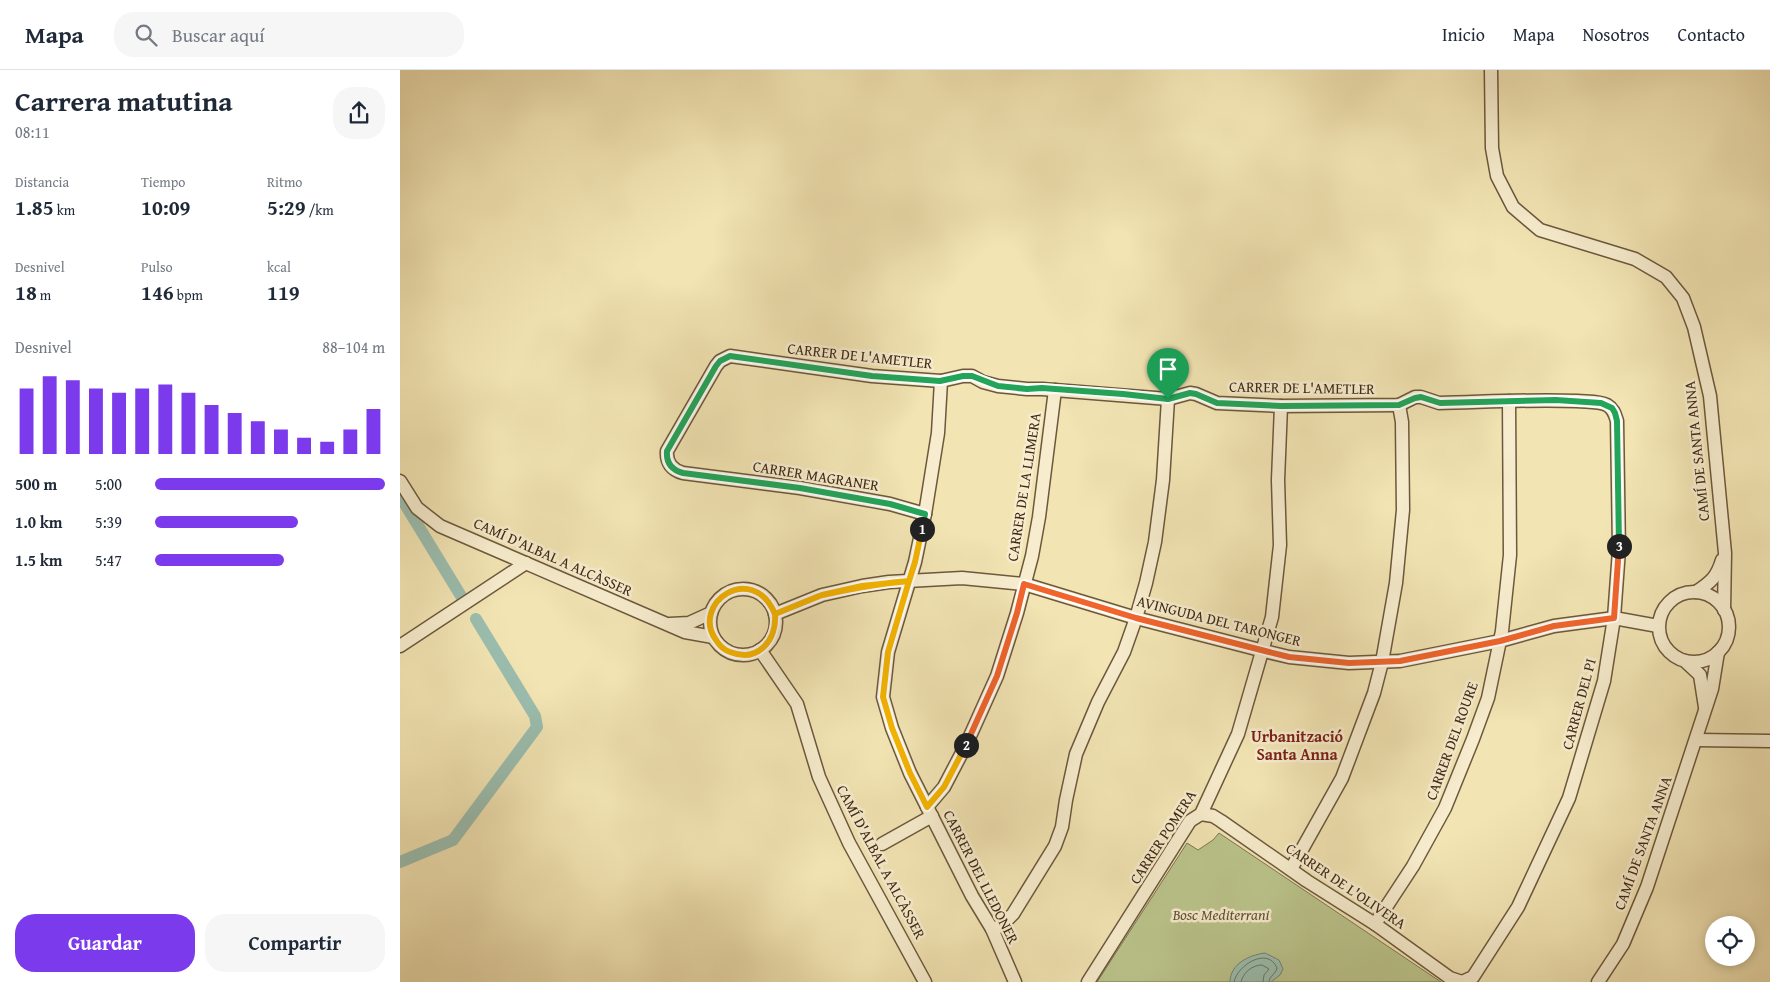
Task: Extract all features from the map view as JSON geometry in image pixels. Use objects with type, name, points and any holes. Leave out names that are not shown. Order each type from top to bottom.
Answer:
[{"type":"street","name":"CAMÍ DE SANTA ANNA","points":[[1491,70],[1492,148],[1497,176],[1513,207],[1540,230],[1635,259],[1666,277],[1683,298],[1694,327],[1710,396],[1724,553],[1724,610]]},
{"type":"street","name":"CARRER DE L'AMETLER","points":[[672,468],[667,457],[669,445],[720,361],[730,356],[872,376],[940,381],[972,376],[998,386],[1123,394],[1168,399],[1190,393],[1217,403],[1281,406],[1399,405],[1421,397],[1440,403],[1556,400],[1601,403],[1612,408],[1615,413]]},
{"type":"street","name":"CARRER DEL LLEDONER","points":[[940,381],[938,433],[925,514],[915,562],[888,652],[883,697],[892,728],[910,773],[972,896],[992,929],[1015,982]]},
{"type":"street","name":"CARRER DE LA LLIMERA","points":[[929,811],[966,745],[997,676],[1017,613],[1032,556],[1039,517],[1055,390]]},
{"type":"street","points":[[992,929],[1001,926],[1013,914],[1055,846],[1062,827],[1076,754],[1098,702],[1124,652],[1136,618],[1155,542],[1163,480],[1168,399]]},
{"type":"street","name":"CARRER DEL ROURE","points":[[1375,924],[1414,866],[1445,808],[1474,740],[1488,698],[1500,641],[1510,555],[1509,401]]},
{"type":"street","points":[[1291,869],[1342,778],[1374,693],[1382,662],[1396,583],[1403,510],[1402,422],[1399,405]]},
{"type":"street","name":"CARRER POMERA","points":[[1088,982],[1190,821],[1201,814],[1238,734],[1264,651],[1272,617],[1280,545],[1278,480],[1281,406]]},
{"type":"street","name":"CARRER DEL PI","points":[[1473,977],[1518,907],[1569,798],[1604,681],[1614,618],[1619,550],[1617,421],[1615,413]]},
{"type":"street","name":"CARRER MAGRANER","points":[[672,468],[683,473],[800,488],[890,504],[925,514]]},
{"type":"street","name":"CAMÍ D'ALBAL A ALCÀSSER","points":[[400,481],[417,508],[440,526],[666,624],[689,623],[711,614]]},
{"type":"street","name":"CAMÍ DE SANTA ANNA","points":[[1696,592],[1710,582],[1718,572],[1724,553]]},
{"type":"street","points":[[400,646],[526,563]]},
{"type":"street","name":"AVINGUDA DEL TARONGER","points":[[775,614],[822,595],[869,585],[962,578],[1024,584],[1136,618],[1264,651],[1289,657],[1349,663],[1400,661],[1420,658],[1500,641],[1554,626],[1614,618],[1658,626]]},
{"type":"street","points":[[743,588],[754,590],[771,604],[775,614],[776,624],[768,644],[750,654],[739,655],[729,652],[720,646],[713,637],[711,614],[715,604],[732,590],[743,588]]},
{"type":"street","points":[[1696,592],[1707,594],[1717,601],[1724,610],[1728,621],[1725,643],[1718,652],[1708,659],[1697,662],[1685,661],[1674,656],[1665,648],[1660,638],[1658,626],[1660,615],[1670,601],[1685,593],[1696,592]]},
{"type":"street","points":[[666,624],[685,632],[713,637]]},
{"type":"street","name":"CAMÍ D'ALBAL A ALCÀSSER","points":[[760,650],[797,704],[818,777],[849,843],[925,982]]},
{"type":"street","name":"CAMÍ DE SANTA ANNA","points":[[1598,982],[1623,944],[1647,888],[1697,740],[1712,689],[1718,652]]},
{"type":"street","name":"CAMÍ DE SANTA ANNA","points":[[1685,661],[1700,675],[1706,710]]},
{"type":"street","points":[[1697,740],[1770,740]]},
{"type":"street","points":[[882,844],[929,811]]},
{"type":"street","name":"CARRER DE L'OLIVERA","points":[[1201,814],[1213,816],[1375,924],[1450,978],[1462,982],[1473,977]]},
{"type":"green space","name":"Bosc Mediterrani","points":[[1219,833],[1441,982],[1097,982],[1187,843],[1198,850],[1213,840]]},
{"type":"water","points":[[1265,953],[1279,960],[1283,969],[1280,975],[1271,982],[1230,982],[1233,970],[1237,965],[1247,958]]},
{"type":"waterway","points":[[400,496],[461,596]]},
{"type":"waterway","points":[[400,862],[453,840],[537,727],[535,716],[476,619]]},
{"type":"district","name":"Urbanització Santa Anna","points":[[1297,745]]},
{"type":"route","points":[[1168,399],[1123,394],[998,386],[983,382],[972,376],[940,381],[836,372],[730,356],[720,361],[669,445],[667,457],[672,468],[683,473],[768,483],[890,504],[918,510],[925,514],[909,581],[862,586],[822,595],[775,614],[771,604],[754,590],[743,588],[732,590],[715,604],[710,622],[713,637],[720,646],[729,652],[739,655],[750,654],[768,644],[776,624],[775,614],[819,596],[822,595],[862,586],[888,582],[909,581],[888,652],[883,697],[892,728],[910,773],[927,807],[944,787],[966,745],[997,676],[1024,584],[1136,618],[1289,657],[1349,663],[1400,661],[1500,641],[1554,626],[1614,618],[1619,550],[1617,421],[1612,408],[1606,405],[1556,400],[1440,403],[1421,397],[1399,405],[1281,406],[1217,403],[1190,393],[1168,399]]}]
